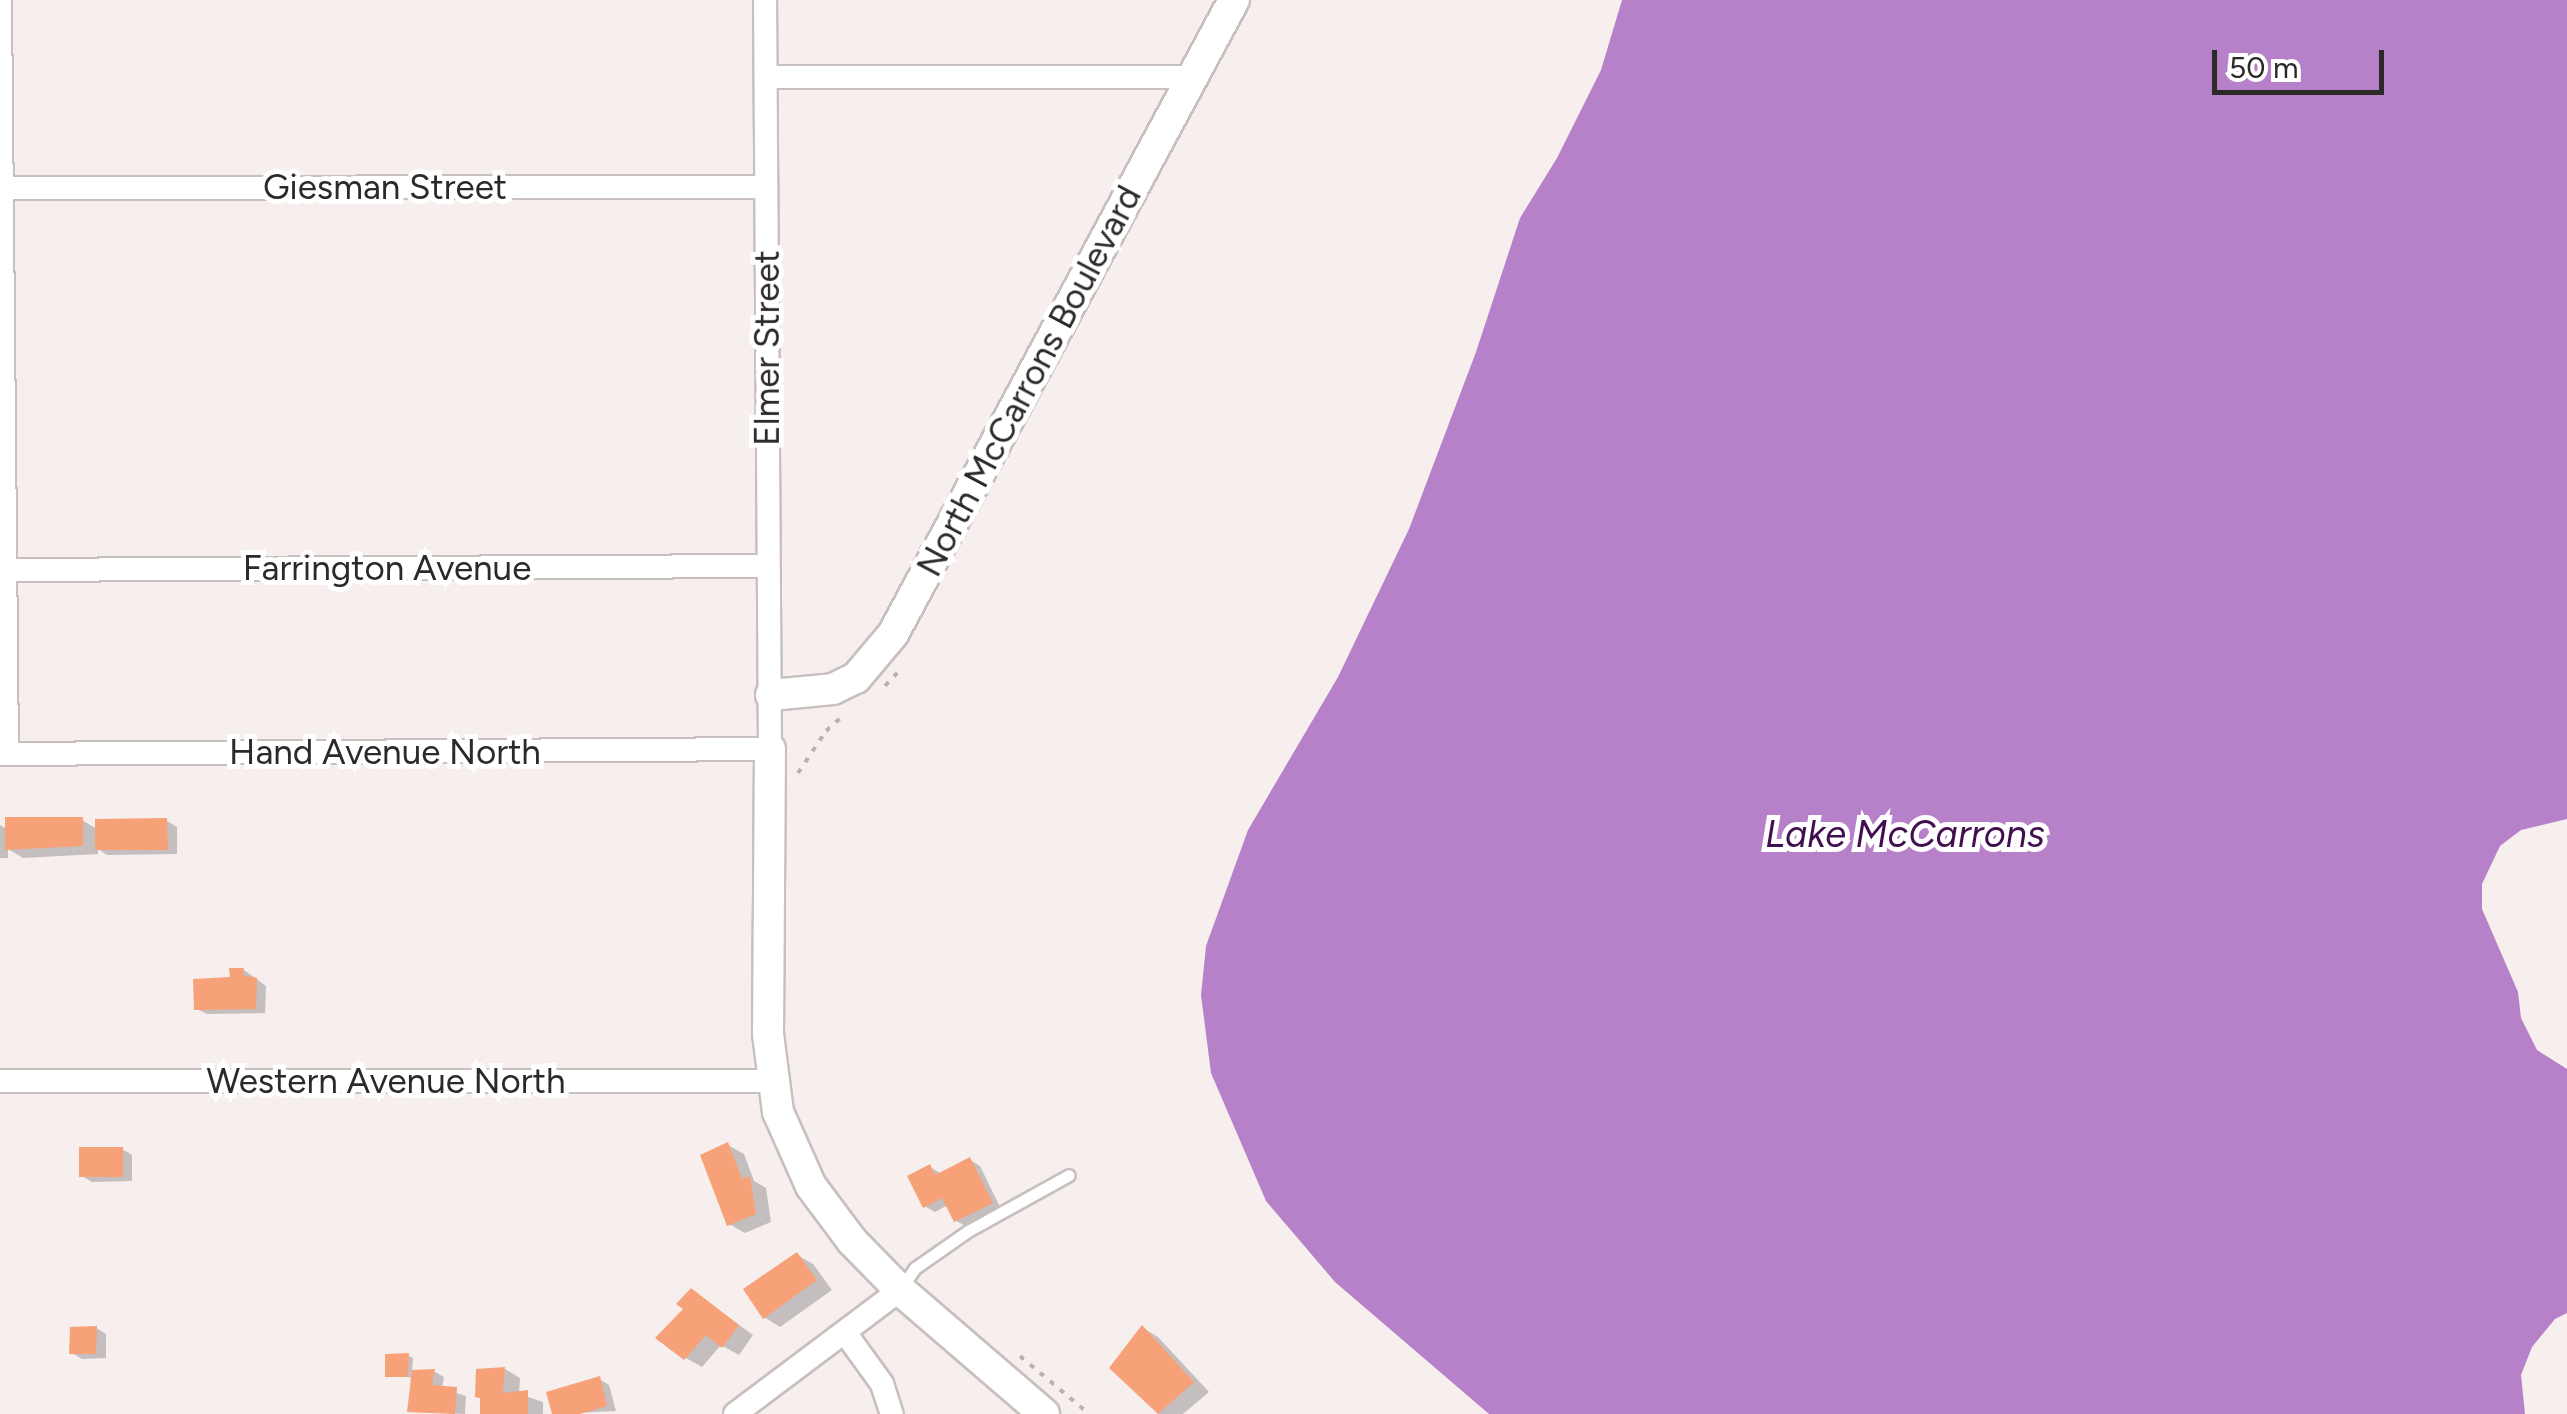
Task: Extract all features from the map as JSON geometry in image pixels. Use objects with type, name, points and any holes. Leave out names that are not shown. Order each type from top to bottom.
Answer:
[{"type":"street","points":[[0,0],[6,570],[3,754]]},
{"type":"street","name":"Elmer Street","points":[[765,0],[770,749]]},
{"type":"street","name":"North McCarrons Boulevard","points":[[771,695],[833,690],[856,678],[893,634],[1234,0]]},
{"type":"street","points":[[766,77],[1192,77]]},
{"type":"street","name":"Giesman Street","points":[[4,188],[766,187]]},
{"type":"street","name":"Farrington Avenue","points":[[6,570],[768,566]]},
{"type":"street","points":[[770,749],[771,1080],[778,1112],[811,1186],[852,1241],[900,1290],[1044,1414]]},
{"type":"street","name":"Hand Avenue North","points":[[3,754],[770,749]]},
{"type":"street","name":"Western Avenue North","points":[[0,1081],[771,1080]]},
{"type":"street","points":[[734,1414],[900,1290]]},
{"type":"street","points":[[846,1334],[882,1384],[892,1414]]},
{"type":"lane","points":[[900,1290],[915,1268],[954,1240],[1069,1175]]},
{"type":"path","points":[[880,689],[904,666]]},
{"type":"path","points":[[794,780],[809,754],[847,712]]},
{"type":"path","points":[[1014,1350],[1090,1414]]},
{"type":"water","name":"Lake McCarrons","points":[[1622,0],[2567,0],[2567,819],[2521,830],[2500,846],[2482,884],[2482,909],[2518,992],[2521,1018],[2537,1050],[2567,1069],[2567,1313],[2555,1319],[2532,1347],[2521,1375],[2525,1414],[1489,1414],[1335,1282],[1266,1201],[1211,1073],[1201,995],[1206,946],[1248,830],[1338,677],[1409,529],[1476,352],[1520,218],[1557,158],[1601,70]]},
{"type":"building","points":[[5,817],[83,817],[83,846],[5,850]]},
{"type":"building","points":[[167,818],[168,850],[95,850],[95,819]]},
{"type":"building","points":[[229,968],[244,968],[243,975],[257,978],[256,1009],[194,1010],[193,979],[230,977]]},
{"type":"building","points":[[728,1142],[742,1179],[750,1176],[756,1214],[727,1226],[700,1155]]},
{"type":"building","points":[[79,1147],[123,1147],[123,1177],[79,1177]]},
{"type":"building","points":[[970,1157],[993,1203],[954,1222],[942,1198],[923,1208],[907,1176],[930,1164],[935,1175]]},
{"type":"building","points":[[797,1252],[817,1280],[763,1319],[743,1289]]},
{"type":"building","points":[[691,1288],[739,1325],[722,1348],[706,1335],[684,1360],[655,1338],[683,1309],[676,1304]]},
{"type":"building","points":[[1142,1325],[1194,1382],[1158,1414],[1109,1368]]},
{"type":"building","points":[[97,1326],[96,1354],[69,1354],[70,1327]]},
{"type":"building","points":[[409,1353],[408,1377],[385,1377],[385,1354]]},
{"type":"building","points":[[505,1367],[503,1393],[528,1390],[528,1414],[480,1414],[480,1398],[475,1397],[476,1369]]},
{"type":"building","points":[[435,1369],[432,1385],[457,1387],[455,1414],[407,1412],[412,1370]]},
{"type":"building","points":[[600,1376],[607,1406],[580,1414],[552,1414],[546,1392]]}]
